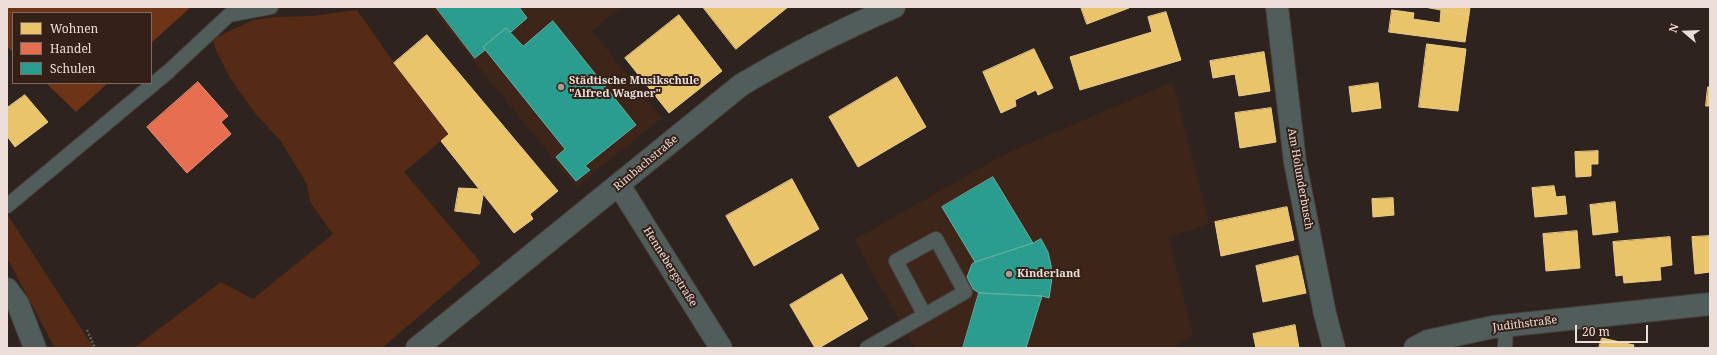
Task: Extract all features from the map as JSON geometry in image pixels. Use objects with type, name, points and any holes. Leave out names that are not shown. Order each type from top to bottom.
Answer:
[{"type":"street","name":"Rimbachstraße","points":[[417,348],[440,340],[619,185],[742,85],[820,40],[894,7]]},
{"type":"street","name":"Am Holunderbusch","points":[[1277,7],[1295,162],[1325,314],[1334,348]]},
{"type":"street","name":"Hennebergstraße","points":[[619,185],[721,348]]},
{"type":"street","points":[[7,289],[18,304],[35,348]]},
{"type":"street","name":"Judithstraße","points":[[1415,348],[1428,341],[1506,326],[1710,304]]},
{"type":"lane","points":[[7,206],[170,70],[229,15],[271,7]]},
{"type":"lane","points":[[867,348],[924,314],[965,292],[936,239],[896,261],[924,314]]},
{"type":"lane","points":[[1505,348],[1506,326]]},
{"type":"path","points":[[87,330],[95,348]]},
{"type":"shaded area","points":[[7,7],[191,7],[152,42],[152,12],[12,12],[12,51],[7,46]]},
{"type":"shaded area","points":[[430,7],[622,7],[592,31],[662,118],[576,187]]},
{"type":"shaded area","points":[[357,10],[394,63],[449,134],[404,172],[481,263],[382,348],[134,348],[221,282],[253,299],[333,234],[310,202],[307,184],[280,140],[255,113],[230,78],[216,50],[213,39],[253,20],[276,17],[312,16]]},
{"type":"shaded area","points":[[1173,82],[1209,224],[1168,237],[1193,335],[1174,348],[915,348],[854,240],[1005,154]]},
{"type":"shaded area","points":[[47,84],[107,84],[76,112]]},
{"type":"shaded area","points":[[7,214],[94,348],[55,348],[7,258]]},
{"type":"building: Wohnen","points":[[703,7],[788,7],[736,49]]},
{"type":"building: Wohnen","points":[[1081,7],[1129,7],[1129,8],[1087,24]]},
{"type":"building: Wohnen","points":[[1425,7],[1470,7],[1469,15]]},
{"type":"building: Wohnen","points":[[1392,10],[1414,13],[1413,19],[1440,23],[1441,10],[1469,15],[1465,42],[1389,32]]},
{"type":"building: Wohnen","points":[[1166,12],[1181,60],[1080,90],[1070,57],[1152,32],[1148,17]]},
{"type":"building: Wohnen","points":[[679,15],[722,71],[669,113],[625,58]]},
{"type":"building: Wohnen","points":[[427,35],[558,191],[530,214],[533,219],[514,233],[441,141],[449,134],[394,63]]},
{"type":"building: Wohnen","points":[[1427,44],[1466,49],[1458,111],[1419,107]]},
{"type":"building: Wohnen","points":[[1034,49],[1053,88],[1038,95],[1036,90],[1015,100],[1016,106],[1001,113],[983,72]]},
{"type":"building: Wohnen","points":[[1264,52],[1270,91],[1239,96],[1235,74],[1213,78],[1210,61]]},
{"type":"building: Wohnen","points":[[897,77],[926,127],[858,167],[829,117]]},
{"type":"building: Wohnen","points":[[1378,83],[1381,108],[1352,112],[1349,87]]},
{"type":"building: Wohnen","points":[[1708,87],[1710,87],[1710,106],[1706,106]]},
{"type":"building: Wohnen","points":[[25,95],[48,122],[15,147],[7,136],[7,108]]},
{"type":"building: Wohnen","points":[[1271,108],[1276,142],[1240,148],[1235,113]]},
{"type":"building: Wohnen","points":[[1598,151],[1598,164],[1591,164],[1591,176],[1576,177],[1575,152]]},
{"type":"building: Wohnen","points":[[792,179],[819,229],[754,266],[726,216]]},
{"type":"building: Wohnen","points":[[1554,186],[1556,197],[1565,196],[1567,214],[1535,217],[1532,188]]},
{"type":"building: Wohnen","points":[[459,188],[478,189],[483,195],[480,214],[455,211]]},
{"type":"building: Wohnen","points":[[1393,198],[1394,215],[1373,217],[1372,199]]},
{"type":"building: Wohnen","points":[[1615,202],[1618,232],[1593,235],[1590,205]]},
{"type":"building: Wohnen","points":[[1287,207],[1294,240],[1221,256],[1215,222]]},
{"type":"building: Wohnen","points":[[1577,231],[1580,268],[1546,271],[1543,234]]},
{"type":"building: Wohnen","points":[[1710,236],[1710,272],[1695,274],[1692,237]]},
{"type":"building: Wohnen","points":[[1670,237],[1672,265],[1660,267],[1661,280],[1624,283],[1623,275],[1616,276],[1613,242]]},
{"type":"building: Wohnen","points":[[1298,256],[1306,293],[1263,302],[1256,266]]},
{"type":"building: Wohnen","points":[[842,274],[868,319],[819,348],[815,348],[790,305]]},
{"type":"building: Wohnen","points":[[1295,325],[1299,348],[1256,348],[1253,334]]},
{"type":"building: Wohnen","points":[[1602,338],[1634,345],[1633,348],[1599,348]]},
{"type":"building: Handel","points":[[198,82],[228,116],[221,122],[231,134],[187,173],[147,127]]},
{"type":"building: Schulen","points":[[436,7],[519,7],[527,18],[511,32],[506,28],[483,47],[485,50],[475,58]]},
{"type":"building: Schulen","name":"Städtische Musikschule \"Alfred Wagner\"","points":[[553,21],[636,125],[585,166],[590,170],[576,181],[556,157],[565,149],[483,47],[506,28],[523,46]]},
{"type":"building: Schulen","points":[[993,177],[1033,243],[975,262],[942,207]]},
{"type":"building: Schulen","points":[[1041,239],[1048,252],[1051,265],[1052,278],[1049,298],[1042,296],[979,293],[973,289],[967,277],[972,264]]},
{"type":"building: Schulen","points":[[979,293],[1042,296],[1026,348],[963,348]]},
{"type":"place","name":"Städtische Musikschule \"Alfred Wagner\"","points":[[561,87]]},
{"type":"place","name":"Kinderland","points":[[1009,274]]}]
